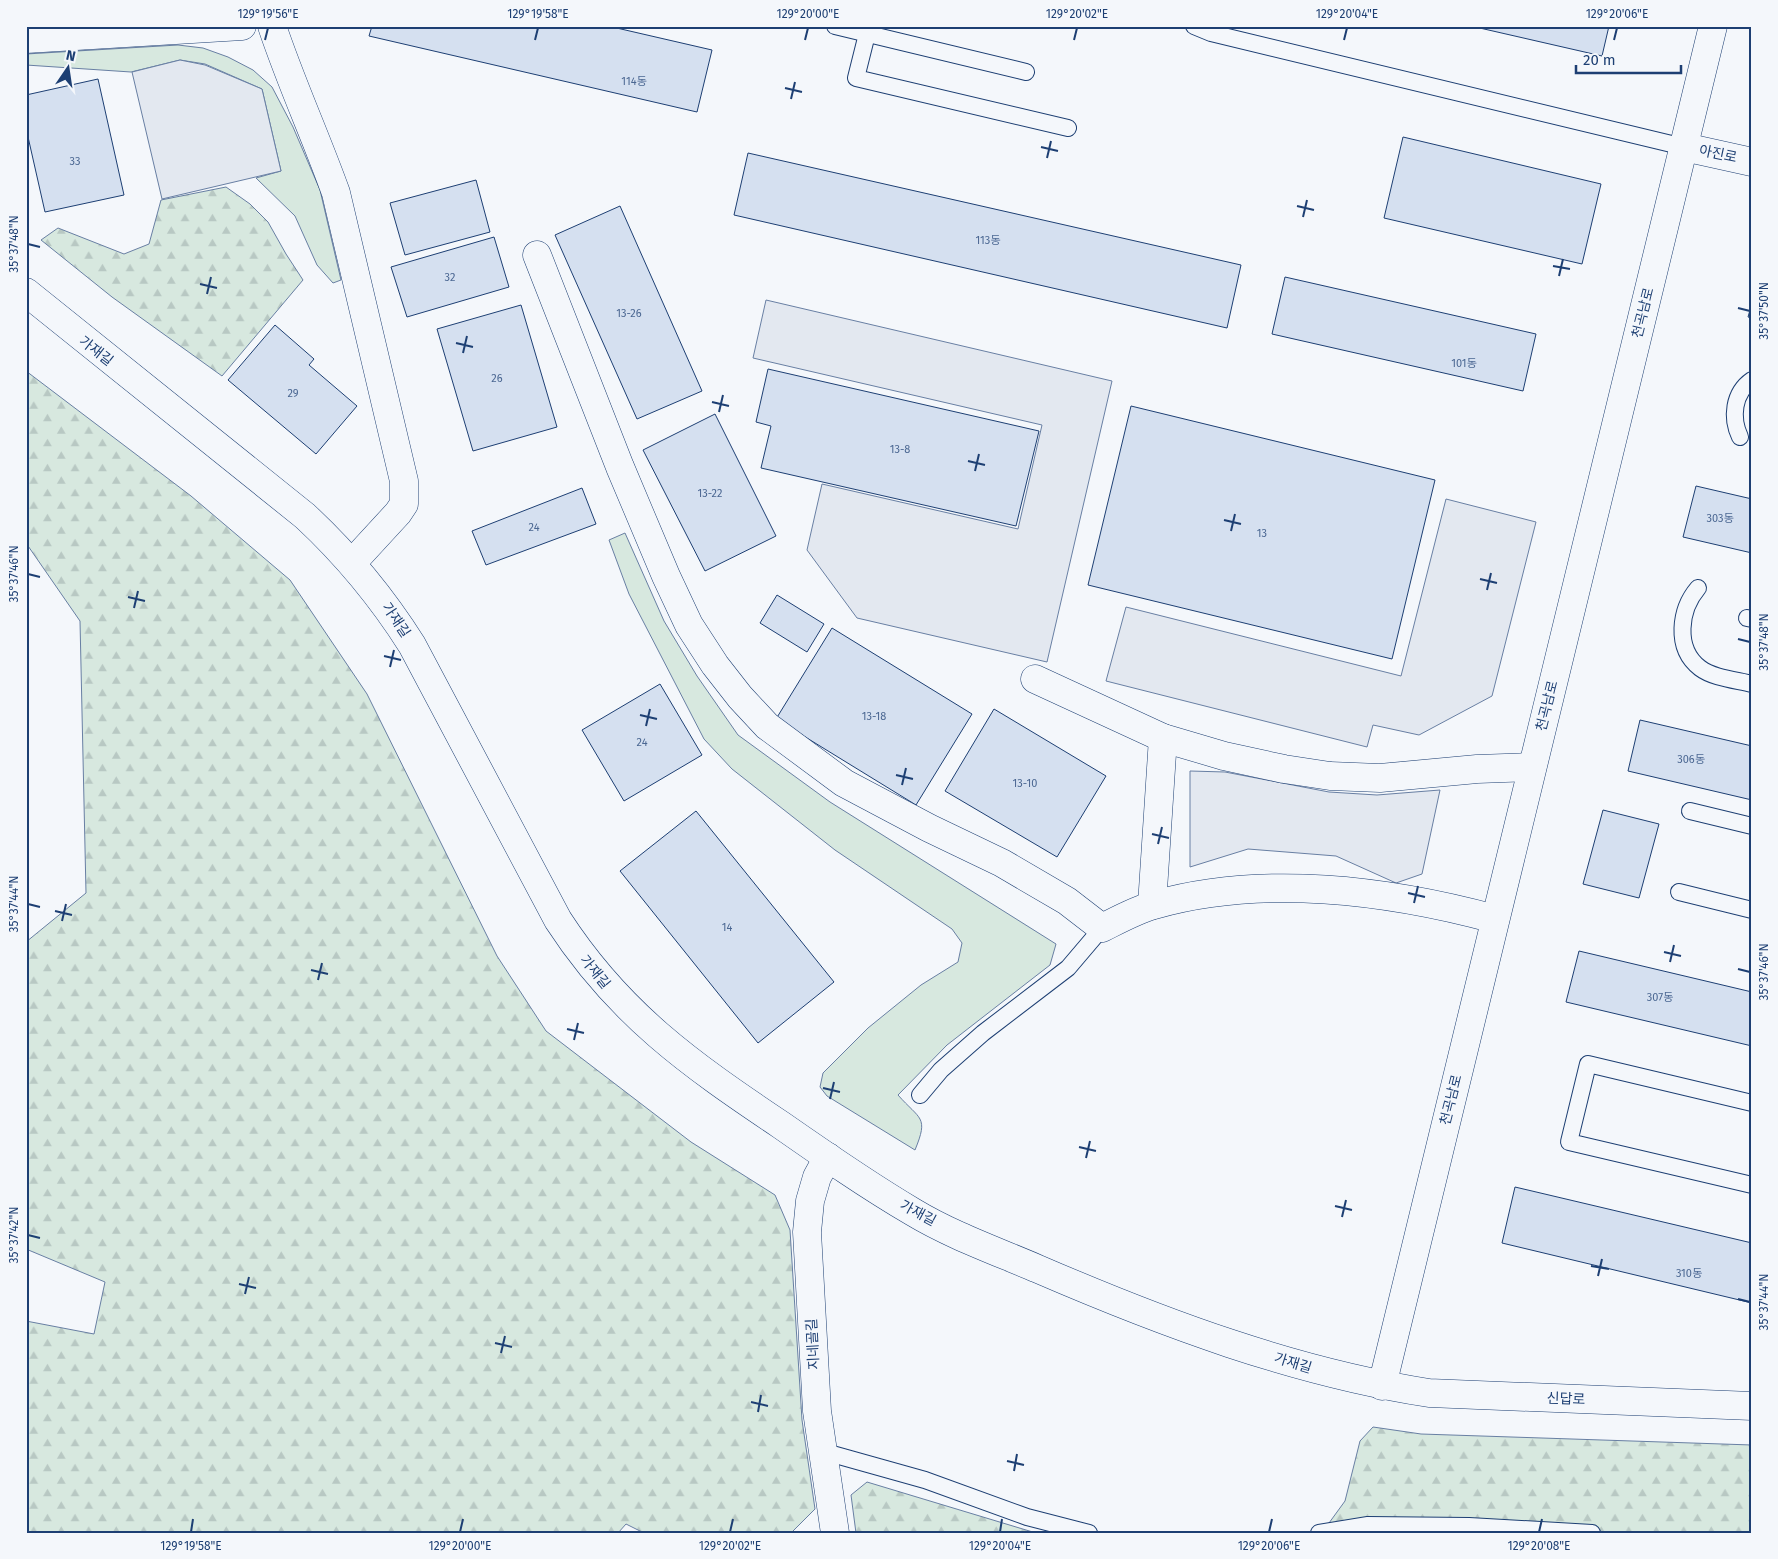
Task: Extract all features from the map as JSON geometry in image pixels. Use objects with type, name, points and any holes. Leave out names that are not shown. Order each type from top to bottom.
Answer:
[{"type":"street","points":[[26,39],[242,26]]},
{"type":"street","points":[[272,26],[287,71],[320,147],[336,193],[404,481],[404,504],[398,513],[352,562]]},
{"type":"street","name":"천곡남로","points":[[1382,1386],[1713,26]]},
{"type":"street","name":"아진로","points":[[1684,147],[1752,162]]},
{"type":"street","points":[[537,255],[620,467],[689,625],[714,665],[767,726],[844,782],[929,828],[1002,863],[1067,901],[1102,928],[1152,905],[1210,892],[1265,889],[1323,891],[1435,904],[1495,919]]},
{"type":"street","name":"가재길","points":[[26,292],[305,516],[352,562],[389,608],[412,645],[518,848],[558,920],[579,953],[611,992],[681,1055],[717,1083],[915,1213],[1082,1288],[1230,1344],[1328,1374],[1382,1386]]},
{"type":"street","points":[[1035,679],[1163,738],[1224,756],[1330,776],[1380,778],[1468,769],[1532,767]]},
{"type":"street","points":[[1152,905],[1163,738]]},
{"type":"street","name":"지네골길","points":[[828,1157],[817,1177],[810,1201],[807,1232],[817,1411],[835,1533]]},
{"type":"street","name":"신답로","points":[[1382,1386],[1438,1394],[1752,1406]]},
{"type":"lane","points":[[835,26],[1026,72]]},
{"type":"lane","points":[[1194,26],[1221,36],[1684,147]]},
{"type":"lane","points":[[867,34],[856,78],[1068,128]]},
{"type":"lane","points":[[1740,437],[1734,424],[1734,407],[1741,391],[1752,380]]},
{"type":"lane","points":[[1698,588],[1688,599],[1683,616],[1682,634],[1688,653],[1700,668],[1720,676],[1752,684]]},
{"type":"lane","points":[[1690,811],[1752,826]]},
{"type":"lane","points":[[1679,892],[1752,910]]},
{"type":"lane","points":[[920,1096],[941,1070],[983,1033],[1068,968],[1102,928]]},
{"type":"lane","points":[[1752,1103],[1588,1064],[1570,1142],[1752,1185]]},
{"type":"lane","points":[[824,1452],[926,1480],[1026,1517],[1089,1533]]},
{"type":"lane","points":[[1319,1533],[1368,1525],[1469,1526],[1592,1533]]},
{"type":"green space","points":[[178,45],[203,48],[228,57],[253,70],[272,87],[293,127],[320,190],[341,280],[333,283],[317,265],[295,216],[256,178],[281,171],[262,89],[205,64],[180,60],[131,72],[26,65],[26,54]]},
{"type":"green space","points":[[226,187],[250,204],[268,222],[303,280],[222,376],[112,297],[41,240],[58,228],[124,254],[149,244],[161,200]]},
{"type":"green space","points":[[26,371],[191,496],[290,580],[367,694],[497,956],[546,1031],[691,1142],[775,1195],[790,1230],[802,1420],[815,1509],[791,1533],[644,1533],[626,1524],[618,1533],[26,1533],[26,1321],[94,1334],[105,1282],[26,1249],[26,942],[86,893],[80,621],[26,543]]},
{"type":"green space","points":[[625,533],[664,621],[697,676],[738,735],[830,802],[1056,944],[1050,965],[947,1045],[898,1095],[917,1114],[922,1124],[915,1150],[827,1096],[820,1087],[823,1073],[868,1028],[921,985],[958,962],[962,943],[952,929],[835,850],[732,769],[704,739],[629,594],[609,540]]},
{"type":"green space","points":[[1373,1427],[1421,1434],[1752,1445],[1752,1533],[1316,1533],[1329,1523],[1345,1501],[1360,1441]]},
{"type":"green space","points":[[867,1482],[1036,1533],[856,1533],[851,1495]]},
{"type":"shaded area","points":[[180,60],[205,65],[262,89],[281,171],[162,199],[132,72]]},
{"type":"shaded area","points":[[766,300],[1112,381],[1047,662],[857,618],[807,550],[822,484],[1018,529],[1042,425],[753,358]]},
{"type":"shaded area","points":[[1446,499],[1536,522],[1492,696],[1419,735],[1373,725],[1367,747],[1106,681],[1126,607],[1401,676]]},
{"type":"shaded area","points":[[1190,771],[1225,772],[1329,792],[1377,795],[1440,790],[1422,874],[1396,883],[1336,856],[1248,849],[1190,867]]},
{"type":"building","points":[[372,26],[608,26],[712,50],[697,112],[369,36]]},
{"type":"building","points":[[1471,26],[1609,26],[1602,56]]},
{"type":"building","points":[[98,79],[124,195],[45,212],[26,128],[26,95]]},
{"type":"building","points":[[1403,137],[1601,184],[1582,264],[1384,218]]},
{"type":"building","points":[[748,153],[1241,265],[1227,328],[734,215]]},
{"type":"building","points":[[476,180],[490,232],[405,255],[390,203]]},
{"type":"building","points":[[620,206],[702,391],[637,419],[555,235]]},
{"type":"building","points":[[494,237],[509,287],[407,317],[391,267]]},
{"type":"building","points":[[1285,277],[1536,334],[1523,391],[1272,334]]},
{"type":"building","points":[[1752,303],[1752,318],[1748,317]]},
{"type":"building","points":[[521,305],[557,427],[473,451],[437,329]]},
{"type":"building","points":[[275,325],[314,359],[309,365],[357,406],[316,454],[228,380]]},
{"type":"building","points":[[768,369],[1039,431],[1016,526],[761,468],[771,426],[756,422]]},
{"type":"building","points":[[1131,406],[1435,480],[1392,659],[1088,585]]},
{"type":"building","points":[[715,414],[776,536],[705,571],[643,450]]},
{"type":"building","points":[[1696,486],[1752,499],[1752,553],[1683,537]]},
{"type":"building","points":[[582,488],[596,524],[486,565],[472,531]]},
{"type":"building","points":[[777,595],[824,624],[807,652],[760,623]]},
{"type":"building","points":[[832,628],[972,714],[916,805],[776,719]]},
{"type":"building","points":[[660,684],[702,755],[624,801],[582,730]]},
{"type":"building","points":[[994,709],[1106,776],[1057,857],[945,791]]},
{"type":"building","points":[[1640,720],[1752,746],[1752,800],[1628,771]]},
{"type":"building","points":[[1603,810],[1659,824],[1639,898],[1583,884]]},
{"type":"building","points":[[696,811],[834,982],[758,1043],[620,871]]},
{"type":"building","points":[[1579,951],[1752,992],[1752,1046],[1566,1002]]},
{"type":"building","points":[[1515,1187],[1752,1243],[1752,1303],[1502,1243]]}]
